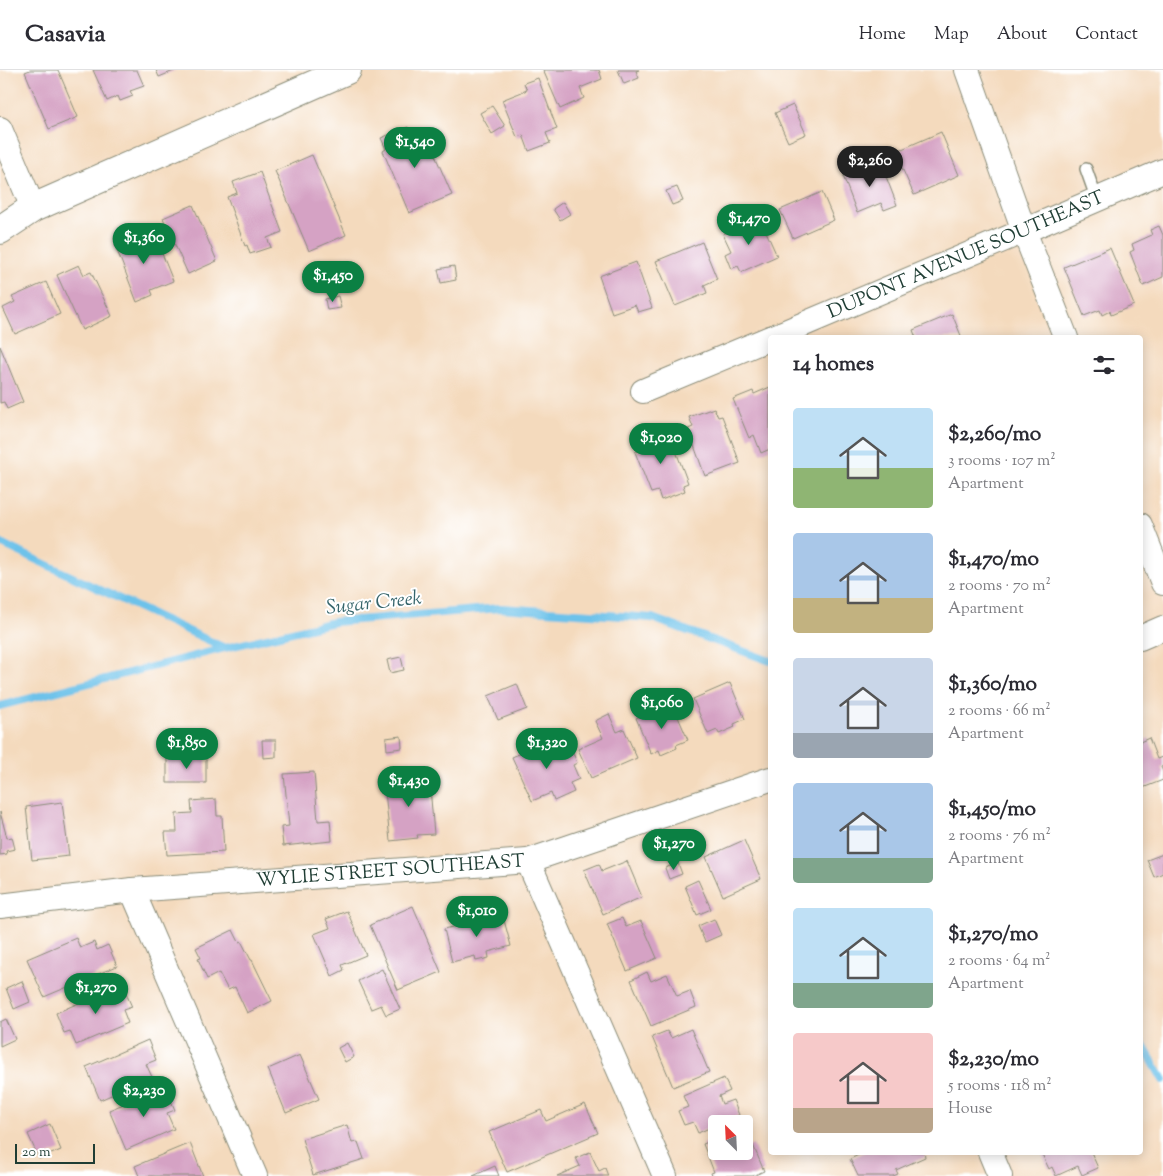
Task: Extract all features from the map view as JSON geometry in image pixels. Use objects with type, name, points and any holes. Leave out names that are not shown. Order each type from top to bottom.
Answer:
[{"type":"street","points":[[0,230],[33,208],[347,70]]},
{"type":"street","points":[[967,70],[1024,232],[1065,335]]},
{"type":"street","points":[[0,129],[33,208]]},
{"type":"street","name":"DUPONT AVENUE SOUTHEAST","points":[[778,335],[1163,172]]},
{"type":"street","name":"DUPONT AVENUE SOUTHEAST","points":[[643,391],[768,339]]},
{"type":"street","points":[[1143,533],[1163,583]]},
{"type":"street","points":[[1143,637],[1163,628]]},
{"type":"street","name":"WYLIE STREET SOUTHEAST","points":[[0,906],[132,890],[528,861],[768,780]]},
{"type":"street","points":[[528,861],[665,1176]]},
{"type":"street","points":[[132,890],[255,1176]]},
{"type":"street","points":[[991,1155],[1000,1176]]},
{"type":"lane","points":[[1086,169],[1097,200]]},
{"type":"building","points":[[30,70],[58,70],[78,117],[49,129],[25,72]]},
{"type":"building","points":[[93,70],[137,70],[144,86],[130,91],[133,96],[120,101],[118,96],[107,101]]},
{"type":"building","points":[[156,70],[176,70],[159,77]]},
{"type":"building","points":[[543,70],[599,70],[602,79],[580,88],[584,98],[560,109]]},
{"type":"building","points":[[618,70],[639,70],[636,71],[639,78],[624,84]]},
{"type":"building","points":[[538,78],[557,129],[546,133],[550,143],[529,151],[523,135],[517,137],[502,100],[527,90],[524,83]]},
{"type":"building","points":[[793,105],[806,134],[788,142],[775,113]]},
{"type":"building","points":[[492,106],[505,126],[492,134],[480,113]]},
{"type":"building","points":[[408,127],[412,138],[425,132],[452,195],[409,213],[383,151],[386,149],[381,138]]},
{"type":"building","points":[[941,132],[959,175],[914,195],[895,152]]},
{"type":"building","points":[[312,155],[346,235],[309,251],[275,171]]},
{"type":"building","points":[[880,161],[897,205],[884,210],[881,203],[857,213],[843,176]]},
{"type":"building","points":[[260,172],[282,232],[267,238],[271,247],[250,254],[247,245],[245,246],[227,197],[237,193],[233,182]]},
{"type":"building","points":[[677,187],[683,201],[672,205],[666,191]]},
{"type":"building","points":[[822,192],[834,220],[793,238],[780,210]]},
{"type":"building","points":[[563,202],[570,214],[560,220],[553,209]]},
{"type":"building","points":[[193,205],[217,261],[188,274],[163,218]]},
{"type":"building","points":[[760,218],[777,256],[741,272],[738,266],[731,269],[725,254],[731,251],[723,234]]},
{"type":"building","points":[[1159,226],[1163,235],[1163,277],[1143,286],[1130,252],[1134,250],[1132,244],[1152,235],[1150,230]]},
{"type":"building","points":[[153,231],[173,281],[151,290],[153,295],[137,302],[115,245]]},
{"type":"building","points":[[702,242],[717,279],[704,285],[707,293],[675,306],[656,261]]},
{"type":"building","points":[[1110,248],[1134,305],[1111,315],[1110,311],[1102,315],[1100,310],[1084,316],[1064,267]]},
{"type":"building","points":[[636,262],[652,308],[638,312],[635,305],[612,313],[599,276]]},
{"type":"building","points":[[79,265],[84,275],[91,272],[112,316],[82,330],[57,275]]},
{"type":"building","points":[[454,266],[456,280],[441,283],[438,269]]},
{"type":"building","points":[[46,282],[60,314],[15,334],[3,308],[15,302],[12,297]]},
{"type":"building","points":[[338,296],[341,308],[327,310],[325,299]]},
{"type":"building","points":[[952,314],[961,335],[915,335],[913,330]]},
{"type":"building","points":[[0,346],[23,402],[7,409],[4,402],[0,403]]},
{"type":"building","points":[[768,388],[768,450],[761,453],[754,435],[749,438],[733,399],[753,391],[754,394]]},
{"type":"building","points":[[714,408],[718,417],[722,416],[740,463],[705,476],[688,429],[693,427],[689,417]]},
{"type":"building","points":[[664,430],[668,439],[671,438],[688,483],[683,485],[685,491],[661,500],[658,491],[651,493],[635,452],[641,450],[637,441]]},
{"type":"building","points":[[401,657],[404,670],[390,673],[387,660]]},
{"type":"building","points":[[730,683],[745,719],[734,724],[735,727],[719,734],[717,730],[708,734],[693,699]]},
{"type":"building","points":[[517,684],[527,709],[498,720],[488,696]]},
{"type":"building","points":[[672,703],[688,740],[676,745],[677,748],[661,755],[659,750],[651,754],[636,718]]},
{"type":"building","points":[[609,714],[617,732],[624,729],[637,758],[591,778],[578,749],[603,738],[595,721]]},
{"type":"building","points":[[401,736],[402,748],[387,750],[386,738]]},
{"type":"building","points":[[558,737],[564,751],[571,748],[577,763],[573,765],[579,779],[570,783],[574,792],[554,801],[551,793],[532,801],[512,757]]},
{"type":"building","points":[[1149,738],[1157,759],[1162,757],[1163,780],[1143,788],[1143,741]]},
{"type":"building","points":[[262,740],[276,740],[276,757],[263,758]]},
{"type":"building","points":[[206,756],[206,783],[167,783],[167,757]]},
{"type":"building","points":[[314,772],[318,821],[330,820],[332,841],[283,846],[281,827],[289,826],[284,774]]},
{"type":"building","points":[[429,776],[434,834],[417,835],[418,838],[390,841],[384,781]]},
{"type":"building","points":[[216,799],[217,816],[222,816],[224,852],[167,855],[165,832],[177,832],[176,814],[192,813],[191,801]]},
{"type":"building","points":[[62,802],[69,856],[32,860],[26,807]]},
{"type":"building","points":[[0,812],[7,838],[12,837],[15,849],[6,851],[7,854],[0,855]]},
{"type":"building","points":[[744,840],[761,879],[723,896],[706,857]]},
{"type":"building","points":[[1163,854],[1163,873],[1154,877],[1147,860]]},
{"type":"building","points":[[627,861],[642,897],[603,914],[584,870],[599,864],[602,871]]},
{"type":"building","points":[[678,863],[682,874],[669,879],[665,868]]},
{"type":"building","points":[[698,880],[711,909],[697,915],[685,886]]},
{"type":"building","points":[[413,906],[441,972],[398,990],[370,925]]},
{"type":"building","points":[[347,911],[366,955],[342,965],[344,970],[332,976],[314,934],[330,928],[326,919]]},
{"type":"building","points":[[502,913],[511,946],[488,952],[489,958],[476,961],[475,956],[452,962],[444,929],[467,924],[465,918],[478,915],[479,919]]},
{"type":"building","points":[[622,918],[626,927],[641,921],[657,958],[627,971],[607,924]]},
{"type":"building","points":[[714,919],[721,935],[705,942],[698,926]]},
{"type":"building","points":[[233,930],[252,960],[272,1001],[247,1013],[235,987],[228,990],[219,973],[207,979],[198,959],[201,958],[196,948]]},
{"type":"building","points":[[76,938],[80,948],[94,942],[97,950],[108,945],[117,966],[44,997],[27,959]]},
{"type":"building","points":[[382,969],[400,1009],[386,1015],[381,1005],[371,1009],[358,981]]},
{"type":"building","points":[[647,972],[651,981],[667,974],[677,996],[690,991],[696,1007],[651,1026],[631,980]]},
{"type":"building","points":[[22,981],[30,1002],[14,1009],[6,988]]},
{"type":"building","points":[[122,984],[132,1007],[123,1010],[128,1023],[76,1045],[70,1031],[64,1033],[56,1013]]},
{"type":"building","points":[[6,1019],[15,1039],[0,1046],[0,1022]]},
{"type":"building","points":[[691,1029],[709,1072],[673,1087],[652,1037],[667,1031],[671,1038]]},
{"type":"building","points":[[148,1040],[156,1060],[146,1064],[152,1077],[100,1100],[86,1067]]},
{"type":"building","points":[[347,1043],[354,1057],[345,1062],[338,1048]]},
{"type":"building","points":[[300,1055],[319,1099],[286,1113],[268,1069]]},
{"type":"building","points":[[724,1078],[730,1091],[719,1096],[722,1104],[733,1100],[739,1115],[708,1115],[708,1129],[698,1133],[693,1122],[684,1125],[678,1111],[688,1107],[683,1096]]},
{"type":"building","points":[[165,1087],[175,1110],[167,1113],[174,1129],[126,1150],[109,1110]]},
{"type":"building","points":[[585,1104],[598,1133],[507,1172],[489,1132],[541,1110],[546,1121]]},
{"type":"building","points":[[50,1124],[61,1150],[39,1159],[28,1134]]},
{"type":"building","points":[[347,1125],[352,1143],[358,1142],[364,1159],[313,1175],[302,1139]]},
{"type":"building","points":[[708,1142],[708,1157],[703,1144]]},
{"type":"building","points":[[190,1143],[203,1176],[139,1176],[135,1166]]},
{"type":"building","points":[[753,1145],[764,1171],[753,1176],[712,1176],[711,1173],[714,1172],[709,1160],[753,1160]]},
{"type":"building","points":[[590,1152],[599,1171],[605,1168],[608,1176],[557,1176],[580,1166],[576,1158]]},
{"type":"building","points":[[859,1155],[925,1155],[925,1157],[896,1170],[898,1174],[893,1176],[858,1176],[850,1159]]},
{"type":"building","points":[[1042,1155],[1092,1155],[1098,1168],[1082,1175],[1078,1166],[1056,1176],[1052,1167],[1049,1169]]},
{"type":"building","points":[[495,1166],[499,1176],[473,1176]]},
{"type":"waterway","name":"Sugar Creek","points":[[0,543],[225,648]]},
{"type":"waterway","name":"Sugar Creek","points":[[0,706],[334,622],[500,608],[652,618],[768,660]]},
{"type":"waterway","name":"Sugar Creek","points":[[1143,1045],[1163,1080]]}]
